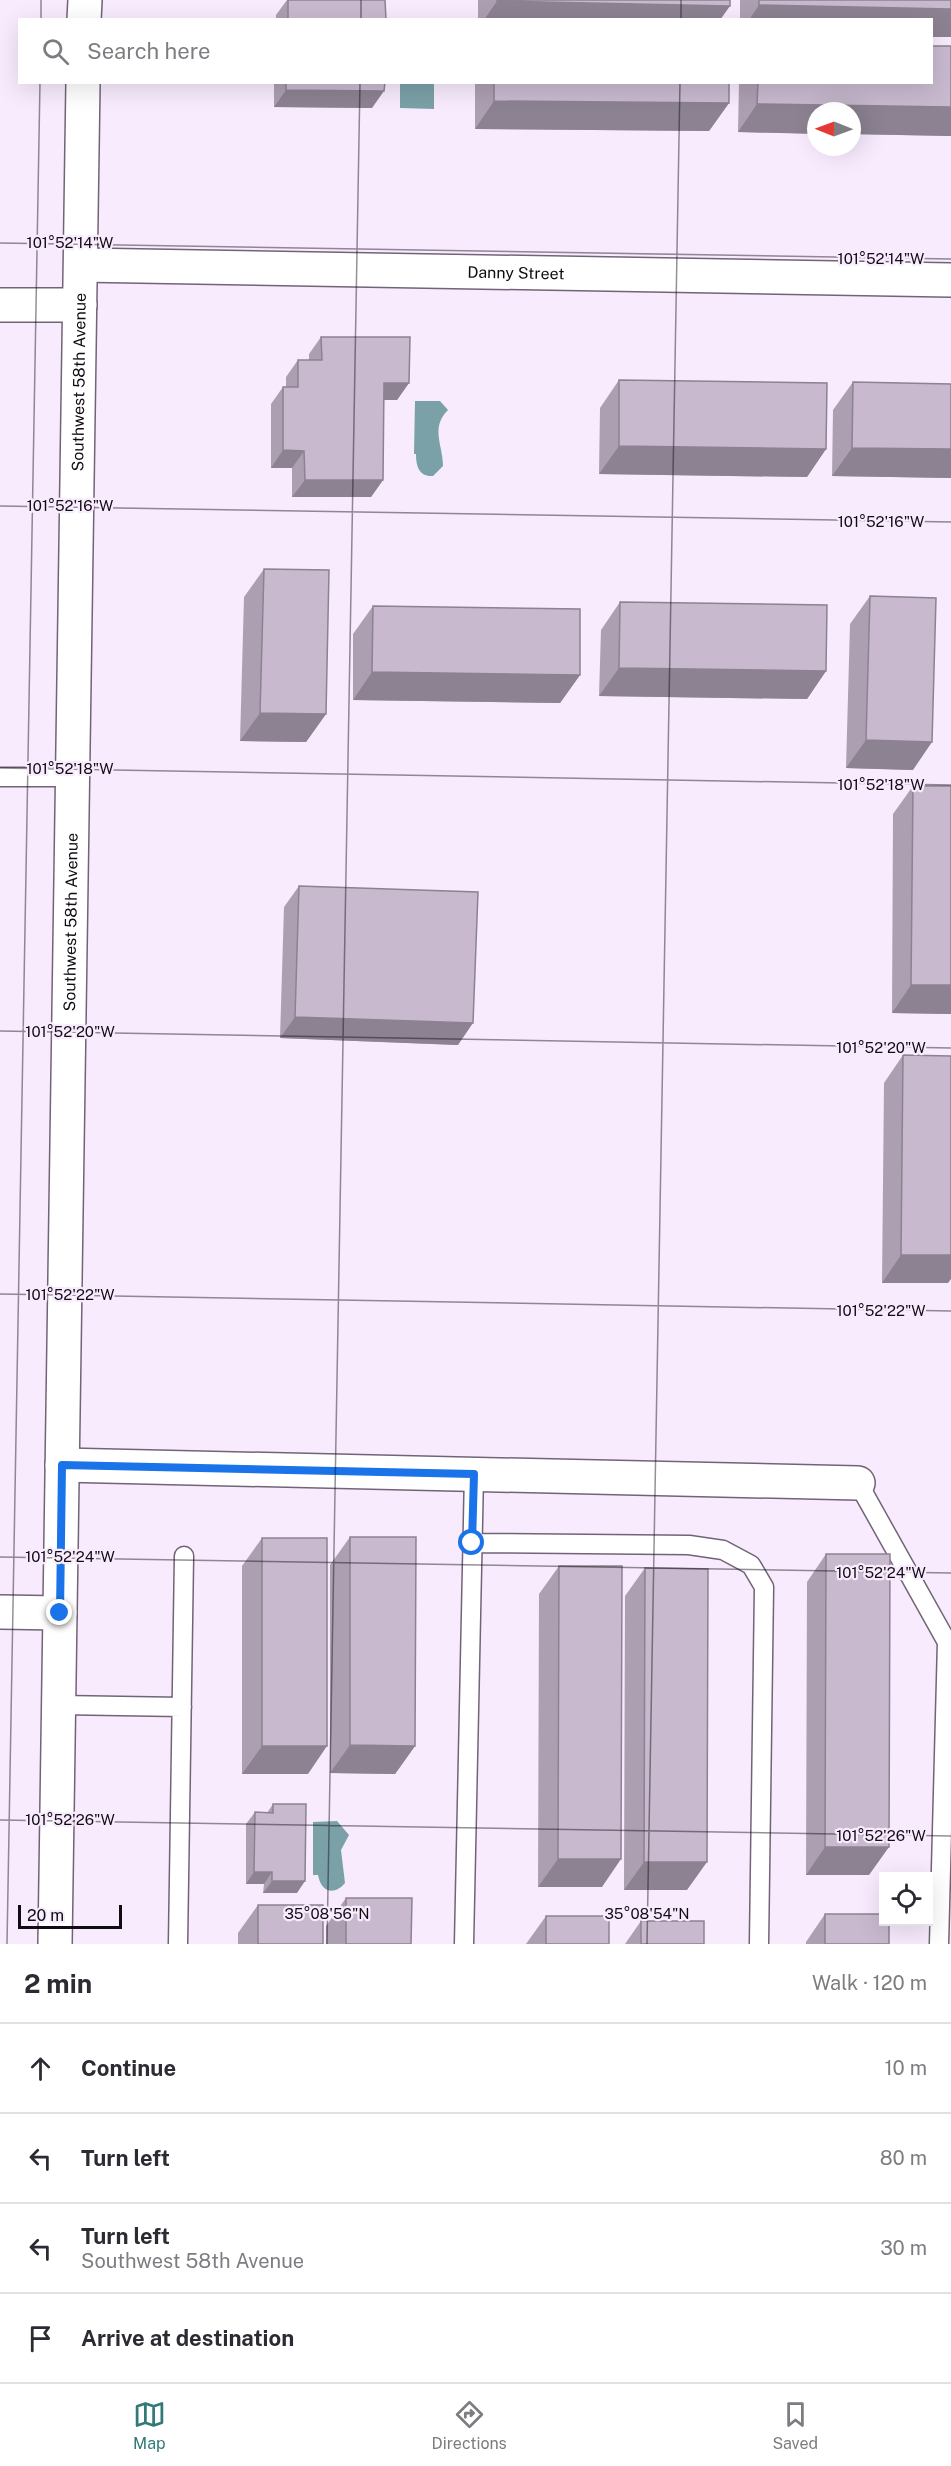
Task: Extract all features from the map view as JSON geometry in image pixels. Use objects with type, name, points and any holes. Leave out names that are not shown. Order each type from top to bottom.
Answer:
[{"type":"main road","points":[[84,18],[85,0]]},
{"type":"main road","name":"Southwest 58th Avenue","points":[[55,1944],[83,84]]},
{"type":"main road","name":"Danny Street","points":[[81,265],[951,280]]},
{"type":"main road","points":[[0,305],[80,305]]},
{"type":"main road","points":[[62,1465],[858,1483]]},
{"type":"main road","points":[[0,1612],[60,1613]]},
{"type":"lane","points":[[0,777],[73,777]]},
{"type":"lane","points":[[464,1944],[474,1474]]},
{"type":"lane","points":[[858,1483],[949,1642],[939,1944]]},
{"type":"lane","points":[[472,1543],[689,1545],[723,1550],[751,1565],[764,1587],[759,1944]]},
{"type":"lane","points":[[178,1944],[184,1556]]},
{"type":"lane","points":[[59,1705],[182,1707]]},
{"type":"shaded area","points":[[400,84],[434,84],[434,109],[400,108]]},
{"type":"shaded area","points":[[415,401],[440,401],[448,410],[440,423],[439,430],[443,466],[433,476],[421,473],[416,454],[414,454]]},
{"type":"shaded area","points":[[337,1821],[349,1835],[341,1850],[345,1883],[332,1891],[322,1885],[318,1875],[313,1875],[313,1822]]},
{"type":"building","points":[[288,0],[385,0],[386,18],[288,18]]},
{"type":"building","points":[[730,0],[730,6],[497,1]]},
{"type":"building","points":[[759,0],[951,0],[951,9],[759,5]]},
{"type":"building","points":[[933,46],[951,46],[951,107],[861,106],[861,102],[807,102],[807,105],[757,104],[758,84],[933,84]]},
{"type":"building","points":[[286,84],[385,84],[384,91],[286,90]]},
{"type":"building","points":[[494,84],[729,84],[729,103],[494,101]]},
{"type":"building","points":[[321,337],[410,337],[409,383],[384,383],[383,480],[305,480],[304,451],[283,450],[283,387],[298,387],[298,360],[322,360]]},
{"type":"building","points":[[619,380],[827,383],[826,449],[619,446]]},
{"type":"building","points":[[853,382],[951,384],[951,449],[852,448]]},
{"type":"building","points":[[264,569],[329,570],[326,714],[260,713]]},
{"type":"building","points":[[870,596],[936,598],[932,742],[866,740]]},
{"type":"building","points":[[620,602],[827,605],[826,671],[619,668]]},
{"type":"building","points":[[373,606],[580,609],[580,675],[372,672]]},
{"type":"building","points":[[913,786],[951,786],[951,985],[911,985]]},
{"type":"building","points":[[299,886],[478,892],[473,1023],[295,1017]]},
{"type":"building","points":[[903,1055],[951,1056],[951,1255],[901,1255]]},
{"type":"building","points":[[350,1537],[416,1537],[415,1746],[350,1745]]},
{"type":"building","points":[[262,1538],[327,1538],[327,1746],[262,1746]]},
{"type":"building","points":[[826,1554],[890,1554],[889,1847],[825,1847]]},
{"type":"building","points":[[559,1566],[622,1566],[621,1859],[558,1859]]},
{"type":"building","points":[[645,1568],[708,1569],[707,1862],[644,1862]]},
{"type":"building","points":[[273,1804],[306,1804],[305,1881],[272,1881],[272,1872],[254,1872],[255,1812],[273,1813]]},
{"type":"building","points":[[346,1898],[412,1898],[411,1944],[346,1944]]},
{"type":"building","points":[[258,1905],[323,1905],[323,1944],[258,1944]]},
{"type":"building","points":[[825,1914],[879,1914],[879,1926],[889,1926],[889,1944],[825,1944]]},
{"type":"building","points":[[546,1916],[609,1916],[609,1944],[546,1944]]},
{"type":"building","points":[[641,1921],[704,1921],[704,1944],[641,1944]]},
{"type":"route","points":[[60,1613],[62,1465],[474,1474],[472,1543]]}]
